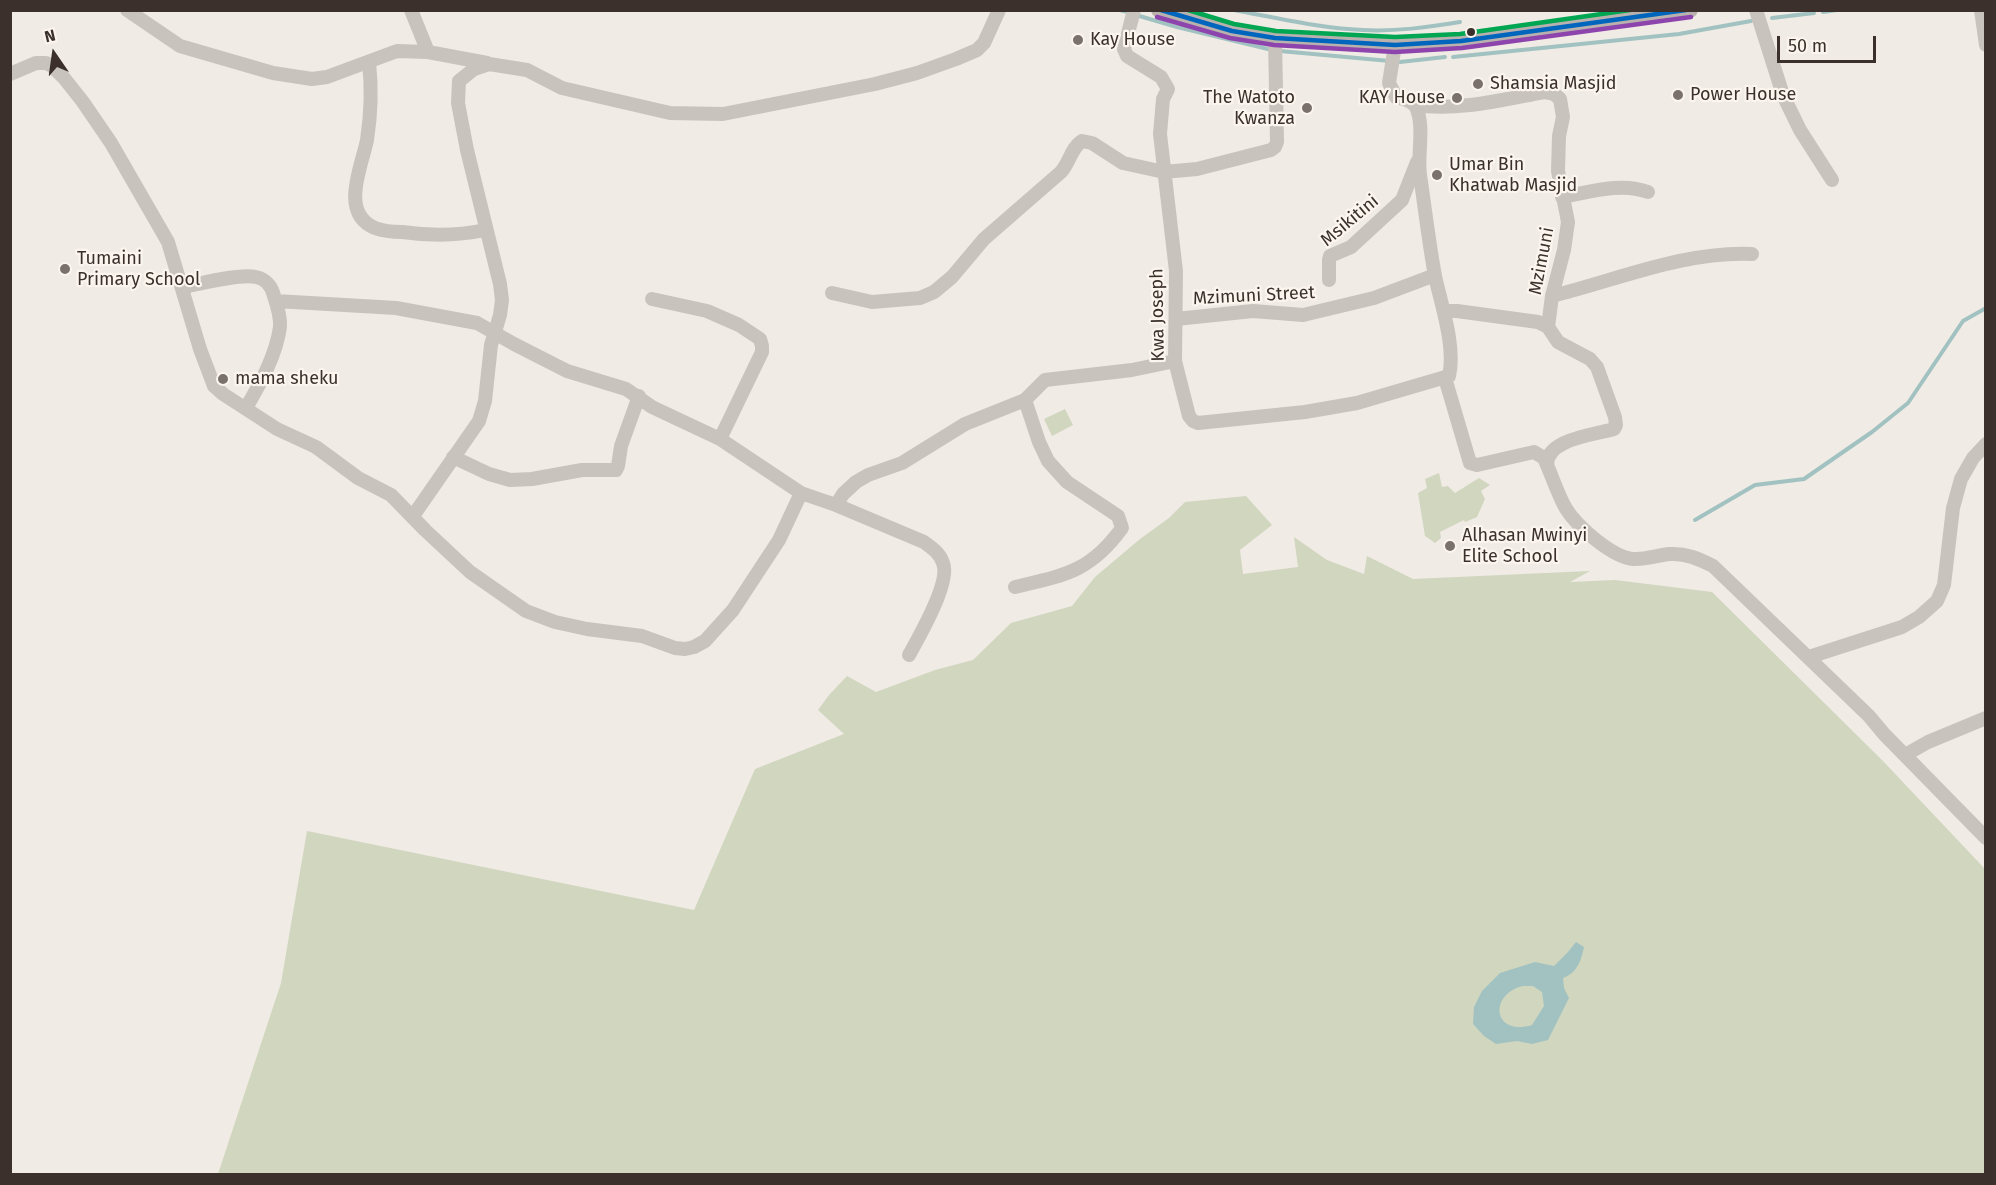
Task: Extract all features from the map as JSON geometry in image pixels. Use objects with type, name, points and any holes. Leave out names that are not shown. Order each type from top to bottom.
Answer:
[{"type":"main road","points":[[1159,10],[1232,31],[1275,38],[1395,45],[1461,41],[1690,10]]},
{"type":"street","points":[[127,10],[180,46],[273,73],[312,79],[327,77],[397,51],[428,52],[527,70],[562,88],[670,113],[723,114],[875,84],[917,73],[956,59],[977,50],[984,43],[999,10]]},
{"type":"street","points":[[411,10],[428,52]]},
{"type":"street","name":"Kwa Joseph","points":[[1134,10],[1125,52],[1127,56],[1161,77],[1168,89],[1162,99],[1160,120],[1176,271],[1175,361],[1188,416],[1198,423],[1305,412],[1357,403],[1445,378]]},
{"type":"street","points":[[1756,10],[1783,95],[1800,130],[1832,180]]},
{"type":"street","points":[[1981,10],[1986,45]]},
{"type":"street","points":[[832,293],[872,302],[920,298],[934,292],[952,277],[984,238],[1061,172],[1068,163],[1073,149],[1082,141],[1092,143],[1123,162],[1164,172],[1197,168],[1271,150],[1275,147],[1277,126],[1275,38]]},
{"type":"street","points":[[1395,45],[1390,88],[1396,97],[1411,101],[1415,105]]},
{"type":"street","points":[[369,62],[372,108],[355,200],[364,221],[375,228],[422,235],[462,234],[485,230]]},
{"type":"street","points":[[10,74],[36,63],[46,63],[64,78],[111,143],[168,242],[200,350],[214,386],[291,437],[322,450],[357,478],[391,495],[470,572],[526,611],[572,626],[642,636],[660,644],[685,649],[705,641],[733,610],[779,540],[801,493]]},
{"type":"street","points":[[413,516],[469,437],[482,412],[491,345],[500,315],[502,300],[458,103],[459,81],[474,69],[489,64]]},
{"type":"street","name":"Mzimuni","points":[[1415,105],[1456,107],[1544,92],[1554,94],[1560,99],[1562,107],[1557,159],[1568,222],[1552,296],[1548,327]]},
{"type":"street","name":"Msikitini","points":[[1415,105],[1420,134],[1418,160],[1435,275],[1444,311]]},
{"type":"street","name":"Msikitini","points":[[1329,280],[1330,256],[1351,247],[1402,200],[1418,160]]},
{"type":"street","points":[[1562,197],[1624,188],[1639,188],[1648,192]]},
{"type":"street","points":[[1552,296],[1671,263],[1716,255],[1752,254]]},
{"type":"street","name":"Mzimuni Street","points":[[1176,319],[1253,311],[1303,315],[1374,298],[1435,275]]},
{"type":"street","points":[[183,287],[239,277],[256,277],[267,282],[272,288],[280,326],[273,353],[258,388],[246,408]]},
{"type":"street","points":[[652,299],[706,311],[739,325],[760,339],[762,352],[720,439]]},
{"type":"street","points":[[276,301],[396,308],[470,321],[567,371],[626,389],[652,407],[720,439],[801,493],[836,505],[924,542],[937,551],[944,563],[945,577],[923,631],[909,655]]},
{"type":"street","points":[[1548,465],[1548,455],[1559,444],[1614,429],[1616,422],[1597,367],[1590,359],[1558,342],[1548,327],[1538,322],[1457,310],[1444,311],[1450,364],[1449,376],[1445,378],[1470,463],[1477,465],[1534,452],[1544,458],[1548,465],[1566,509],[1578,524],[1603,545],[1625,558],[1635,559],[1672,554],[1695,557],[1713,566],[1809,657],[1986,838]]},
{"type":"street","points":[[836,505],[843,494],[856,482],[868,475],[902,463],[965,424],[1025,400],[1039,384],[1051,378],[1132,370],[1175,361]]},
{"type":"street","points":[[453,457],[489,474],[510,480],[532,479],[582,470],[616,470],[621,446],[639,396]]},
{"type":"street","points":[[1015,587],[1060,576],[1091,562],[1106,549],[1122,528],[1118,516],[1067,482],[1048,461],[1025,400]]},
{"type":"street","points":[[1809,657],[1902,627],[1919,617],[1937,601],[1944,585],[1953,508],[1961,479],[1973,458],[1986,444]]},
{"type":"street","points":[[1905,755],[1928,742],[1986,718]]},
{"type":"green space","points":[[1065,409],[1073,425],[1052,436],[1044,419]]},
{"type":"green space","points":[[1439,473],[1442,487],[1448,486],[1455,493],[1479,478],[1490,485],[1481,491],[1485,499],[1477,517],[1465,522],[1464,520],[1440,532],[1441,538],[1435,543],[1425,536],[1418,493],[1427,488],[1425,479]]},
{"type":"green space","points":[[1246,496],[1272,525],[1240,550],[1243,574],[1298,567],[1294,537],[1327,560],[1364,574],[1367,556],[1413,579],[1590,571],[1570,582],[1615,580],[1712,592],[1882,760],[1985,869],[1985,1174],[218,1174],[281,983],[307,831],[694,910],[755,769],[844,734],[818,710],[847,676],[876,692],[935,670],[973,660],[1011,623],[1072,606],[1095,577],[1169,518],[1185,502]]},
{"type":"water","points":[[1576,942],[1584,947],[1578,966],[1563,978],[1564,988],[1569,998],[1548,1040],[1532,1044],[1517,1041],[1496,1044],[1484,1036],[1473,1024],[1474,1007],[1482,991],[1500,973],[1535,962],[1554,966]],"holes":[[[1523,986],[1533,986],[1542,992],[1544,1006],[1532,1025],[1519,1027],[1509,1025],[1500,1013],[1500,1005],[1504,997],[1512,990]]]},
{"type":"waterway","points":[[1120,10],[1131,13]]},
{"type":"waterway","points":[[1234,10],[1315,25],[1363,30],[1400,30],[1460,22]]},
{"type":"waterway","points":[[1823,12],[1837,10]]},
{"type":"waterway","points":[[1772,18],[1814,13]]},
{"type":"waterway","points":[[1136,15],[1268,49]]},
{"type":"waterway","points":[[1453,57],[1679,34],[1751,21]]},
{"type":"waterway","points":[[1280,51],[1390,61]]},
{"type":"waterway","points":[[1400,62],[1445,57]]},
{"type":"waterway","points":[[1695,520],[1755,485],[1804,479],[1872,432],[1908,403],[1963,321],[1986,308]]},
{"type":"transit line","points":[[1161,10],[1232,31],[1275,38],[1395,45],[1461,41],[1686,10]]},
{"type":"transit line","points":[[1188,10],[1234,24],[1276,31],[1395,37],[1460,34],[1630,10]]},
{"type":"transit line","points":[[1157,17],[1230,38],[1274,45],[1395,52],[1462,48],[1691,17]]},
{"type":"place","name":"Kay House","points":[[1078,40]]},
{"type":"place","name":"Shamsia Masjid","points":[[1478,84]]},
{"type":"place","name":"Power House","points":[[1678,95]]},
{"type":"place","name":"KAY House","points":[[1457,98]]},
{"type":"place","name":"The Watoto Kwanza","points":[[1307,108]]},
{"type":"place","name":"Umar Bin Khatwab Masjid","points":[[1437,175]]},
{"type":"place","name":"Tumaini Primary School","points":[[65,269]]},
{"type":"place","name":"mama sheku","points":[[223,379]]},
{"type":"place","name":"Alhasan Mwinyi Elite School","points":[[1450,546]]}]
